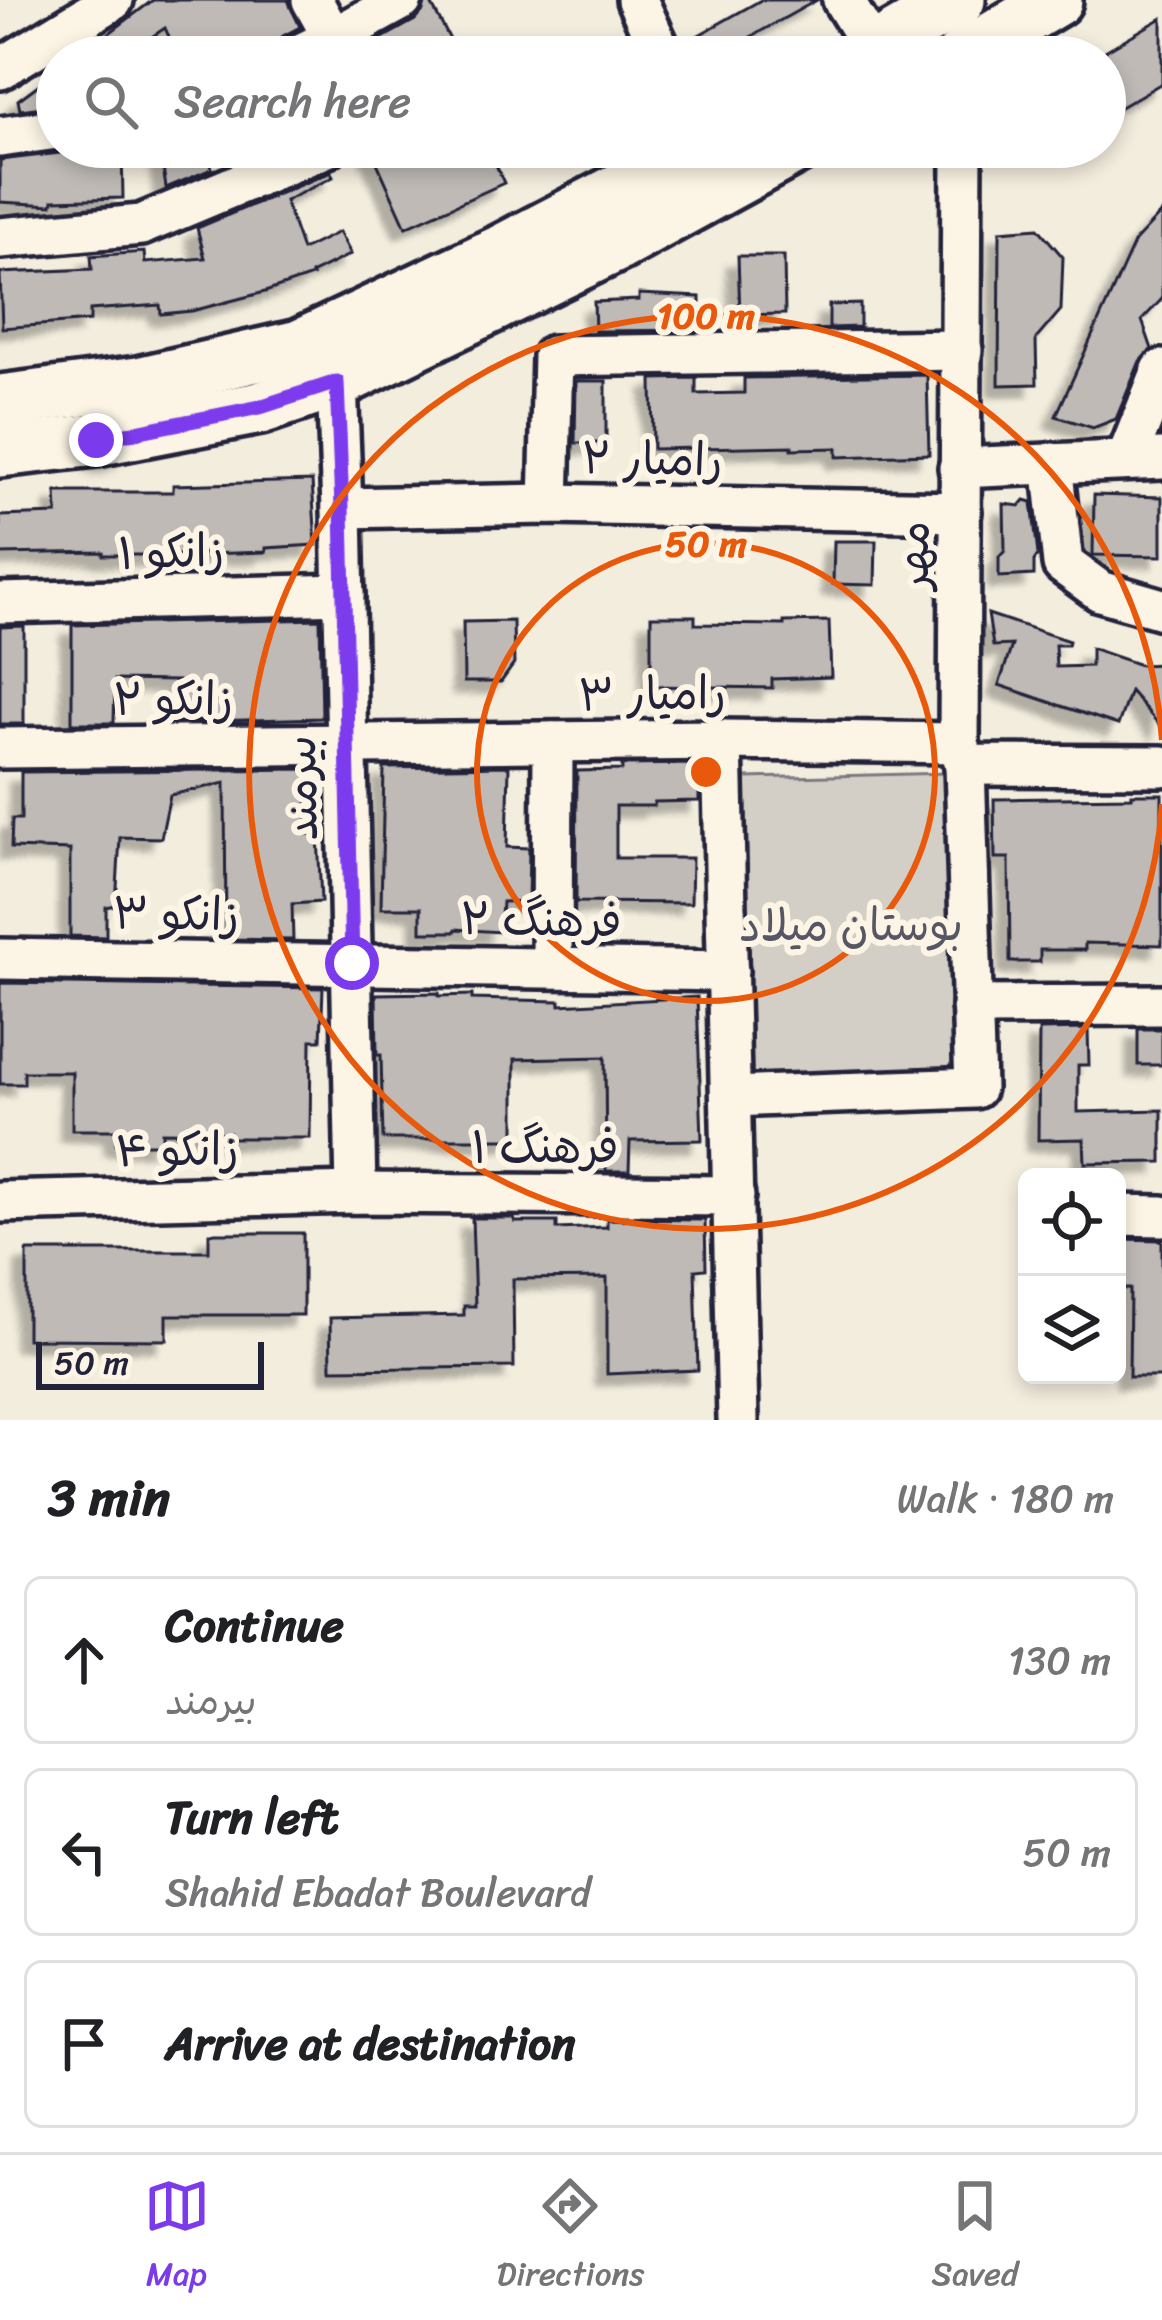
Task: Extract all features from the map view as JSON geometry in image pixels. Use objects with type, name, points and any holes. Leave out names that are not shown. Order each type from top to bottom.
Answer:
[{"type":"main road","points":[[897,36],[959,0]]},
{"type":"main road","points":[[997,36],[1056,0]]},
{"type":"main road","points":[[0,401],[138,383],[299,346],[499,252],[660,168]]},
{"type":"main road","points":[[0,451],[96,440],[260,407],[337,382],[620,244],[759,168]]},
{"type":"street","points":[[54,36],[112,0]]},
{"type":"street","points":[[313,0],[333,36]]},
{"type":"street","points":[[338,36],[402,0]]},
{"type":"street","points":[[637,0],[653,36]]},
{"type":"street","points":[[843,0],[859,36]]},
{"type":"street","points":[[0,69],[36,47]]},
{"type":"street","points":[[0,137],[36,132]]},
{"type":"street","points":[[0,238],[141,225],[278,168]]},
{"type":"street","name":"مهر","points":[[731,1097],[975,1088],[962,754],[962,168]]},
{"type":"street","points":[[548,504],[553,356],[962,350]]},
{"type":"street","points":[[959,468],[1144,459],[1162,370]]},
{"type":"street","name":"بیرمند","points":[[337,382],[356,1193]]},
{"type":"street","points":[[1052,463],[1064,564],[1100,591],[1162,609]]},
{"type":"street","name":"رامیار ۲","points":[[342,508],[548,504],[961,512]]},
{"type":"street","name":"زانکو ۱","points":[[0,603],[344,594]]},
{"type":"street","points":[[722,740],[738,1420]]},
{"type":"street","name":"رامیار ۳","points":[[347,745],[722,740],[962,754]]},
{"type":"street","points":[[552,968],[553,742]]},
{"type":"street","name":"زانکو ۲","points":[[0,748],[347,745]]},
{"type":"street","points":[[962,754],[1162,766]]},
{"type":"street","name":"زانکو ۳","points":[[0,958],[352,963]]},
{"type":"street","name":"فرهنگ ۲","points":[[352,963],[728,971]]},
{"type":"street","points":[[972,1006],[1162,1005]]},
{"type":"street","name":"فرهنگ ۱","points":[[356,1193],[734,1196]]},
{"type":"street","name":"زانکو ۴","points":[[0,1202],[356,1193]]},
{"type":"street","points":[[1126,1215],[1162,1216]]},
{"type":"green space","name":"بوستان میلاد","points":[[950,773],[957,1069],[752,1074],[745,778]]},
{"type":"building","points":[[153,0],[288,0],[300,27],[283,36],[169,36],[165,28],[153,36],[105,36]]},
{"type":"building","points":[[429,0],[448,36],[386,36],[415,20]]},
{"type":"building","points":[[761,0],[817,0],[752,36],[697,36]]},
{"type":"building","points":[[1162,18],[1162,83],[1126,104],[1126,39]]},
{"type":"building","points":[[36,87],[36,108],[20,110],[18,100]]},
{"type":"building","points":[[36,156],[36,168],[122,168],[123,198],[53,200],[52,205],[0,202],[0,160]]},
{"type":"building","points":[[163,168],[212,168],[212,169],[166,188]]},
{"type":"building","points":[[379,168],[497,168],[504,183],[406,227]]},
{"type":"building","points":[[331,172],[333,177],[285,201],[302,250],[339,232],[351,254],[312,276],[192,311],[161,314],[160,305],[90,310],[90,321],[2,328],[0,273],[92,269],[91,256],[144,252],[145,263],[205,258],[197,228]]},
{"type":"building","points":[[1162,212],[1162,299],[1142,320],[1152,349],[1140,361],[1116,419],[1093,428],[1056,416],[1135,241]]},
{"type":"building","points":[[1038,228],[1063,257],[1061,310],[1036,339],[1037,384],[999,385],[1000,231]]},
{"type":"building","points":[[738,256],[784,256],[785,314],[740,315]]},
{"type":"building","points":[[639,294],[700,297],[700,330],[595,331],[594,302],[639,300]]},
{"type":"building","points":[[860,304],[860,327],[829,328],[829,305]]},
{"type":"building","points":[[927,375],[929,454],[837,457],[837,448],[792,446],[653,449],[652,379],[696,378],[696,394],[744,393],[744,378]]},
{"type":"building","points":[[576,381],[606,381],[606,443],[575,443]]},
{"type":"building","points":[[312,481],[316,545],[176,555],[0,554],[0,516],[57,514],[56,492],[173,492],[173,485]]},
{"type":"building","points":[[1094,495],[1162,497],[1162,556],[1093,555]]},
{"type":"building","points":[[1025,500],[1032,502],[1038,555],[1034,575],[999,577],[999,557],[1005,551],[1004,504],[1020,506]]},
{"type":"building","points":[[834,541],[876,541],[875,585],[833,584]]},
{"type":"building","points":[[988,614],[1069,641],[1055,645],[1056,667],[1091,666],[1091,648],[1140,665],[1162,664],[1162,728],[1130,691],[1118,725],[999,685],[1012,645],[993,646]]},
{"type":"building","points":[[651,616],[695,616],[695,624],[829,621],[831,677],[772,679],[772,688],[651,686]]},
{"type":"building","points":[[320,619],[322,718],[174,722],[178,681],[115,680],[114,723],[72,723],[72,625]]},
{"type":"building","points":[[513,621],[514,664],[501,682],[464,682],[463,622]]},
{"type":"building","points":[[24,626],[24,724],[0,724],[0,627]]},
{"type":"building","points":[[699,764],[699,801],[616,806],[616,858],[692,858],[691,903],[576,902],[577,771]]},
{"type":"building","points":[[509,766],[507,847],[529,848],[528,901],[502,902],[500,932],[421,932],[421,908],[381,908],[384,768]]},
{"type":"building","points":[[308,769],[307,834],[318,834],[321,902],[292,904],[293,940],[226,939],[225,783],[170,795],[161,838],[120,837],[116,905],[106,907],[106,937],[70,936],[70,850],[11,848],[12,819],[21,819],[21,772]]},
{"type":"building","points":[[1162,794],[1162,945],[1085,943],[1085,950],[1040,950],[1040,962],[1010,962],[1009,858],[995,858],[994,799]]},
{"type":"building","points":[[0,983],[323,988],[321,1040],[311,1040],[310,1138],[162,1132],[162,1144],[116,1144],[116,1130],[72,1130],[72,1072],[24,1072],[24,1084],[0,1084]]},
{"type":"building","points":[[376,994],[472,995],[472,999],[560,1001],[560,1005],[697,997],[702,1140],[630,1141],[629,1171],[606,1171],[605,1057],[515,1059],[515,1139],[383,1139]]},
{"type":"building","points":[[1088,1029],[1089,1065],[1078,1065],[1078,1112],[1162,1110],[1162,1162],[1085,1163],[1084,1139],[1038,1140],[1039,1030]]},
{"type":"building","points":[[1138,1029],[1162,1029],[1162,1065],[1138,1065]]},
{"type":"building","points":[[472,1218],[557,1222],[557,1229],[607,1227],[607,1219],[705,1220],[706,1269],[695,1270],[698,1370],[607,1374],[607,1278],[513,1279],[514,1367],[331,1369],[330,1318],[464,1315],[464,1306],[475,1306]]},
{"type":"building","points":[[209,1233],[303,1233],[303,1315],[167,1315],[167,1340],[27,1339],[27,1251],[209,1251]]},
{"type":"building","points":[[1126,1239],[1162,1240],[1162,1377],[1129,1377],[1130,1289],[1126,1289]]},
{"type":"route","points":[[96,440],[260,407],[337,382],[352,963]]}]
